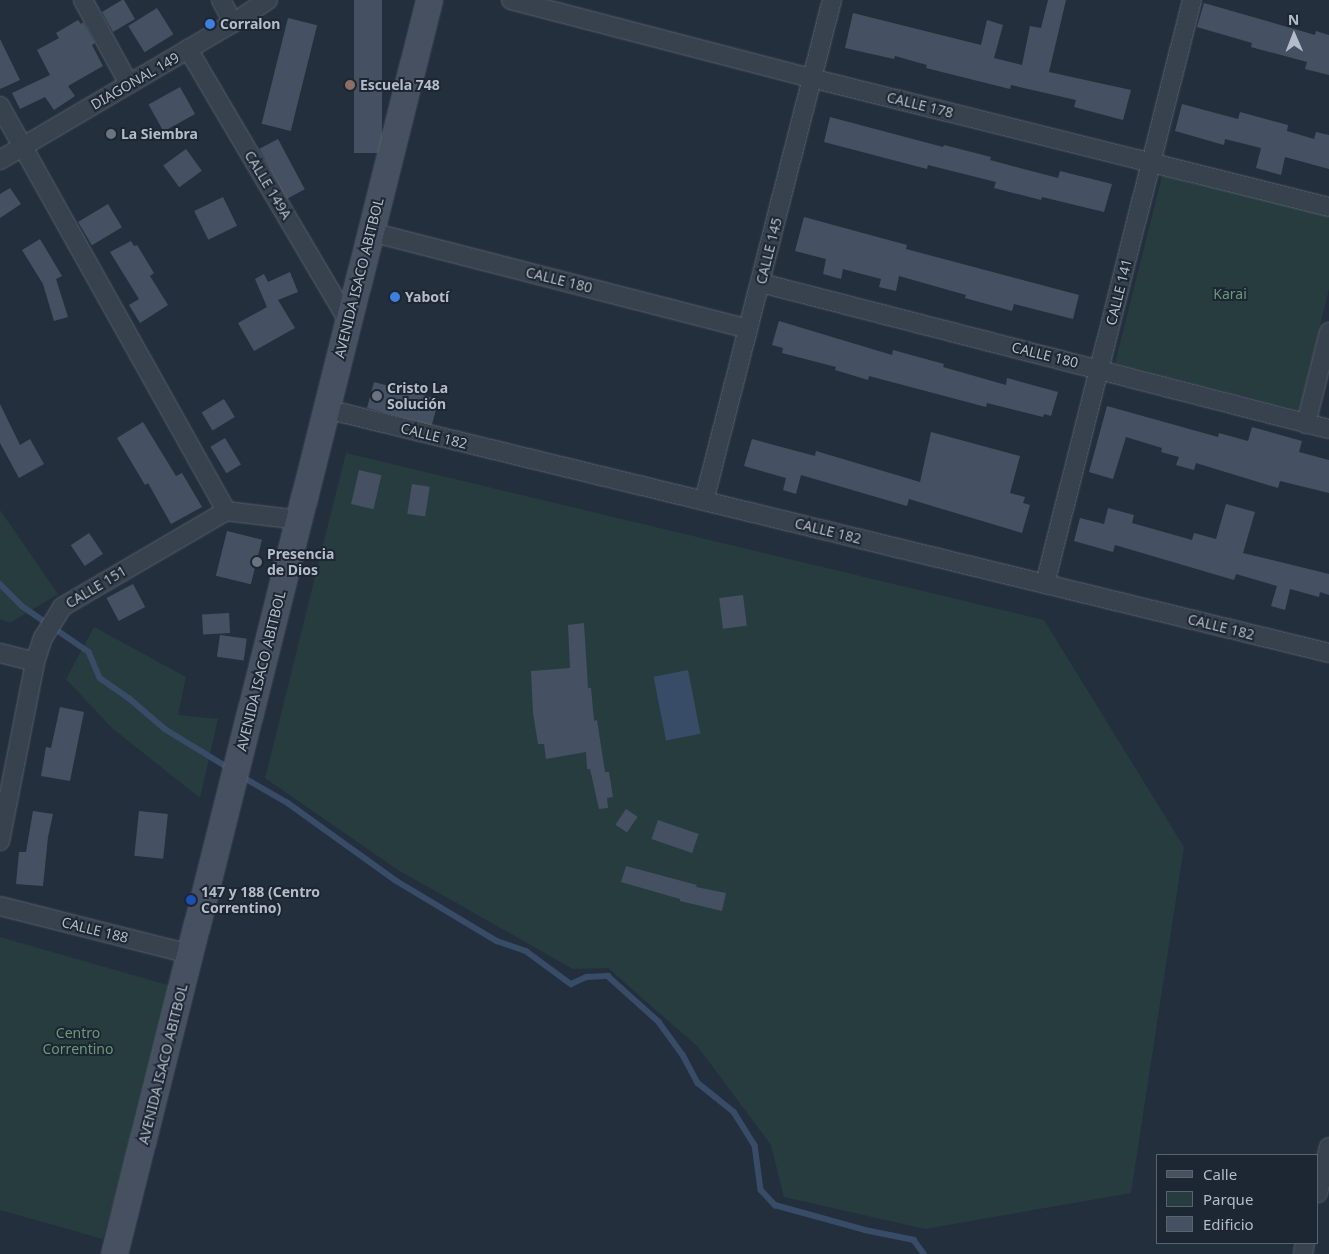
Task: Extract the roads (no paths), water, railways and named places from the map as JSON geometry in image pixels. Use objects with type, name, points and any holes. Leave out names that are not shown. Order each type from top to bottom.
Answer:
[{"type":"main road","name":"AVENIDA ISACO ABITBOL","points":[[114,1254],[428,0]]},
{"type":"street","points":[[84,0],[130,84]]},
{"type":"street","points":[[221,0],[233,23]]},
{"type":"street","name":"DIAGONAL 149","points":[[0,160],[188,50],[268,0]]},
{"type":"street","name":"CALLE 178","points":[[511,0],[811,78],[1329,207]]},
{"type":"street","name":"CALLE 145","points":[[704,501],[832,0]]},
{"type":"street","name":"CALLE 141","points":[[1046,584],[1192,0]]},
{"type":"street","name":"CALLE 149A","points":[[188,50],[348,321]]},
{"type":"street","points":[[0,106],[21,148],[226,511],[299,520]]},
{"type":"street","name":"CALLE 180","points":[[371,232],[748,329]]},
{"type":"street","name":"CALLE 180","points":[[761,283],[1329,429]]},
{"type":"street","points":[[1306,424],[1329,332]]},
{"type":"street","name":"CALLE 182","points":[[326,409],[1329,654]]},
{"type":"street","name":"CALLE 151","points":[[0,841],[35,662],[43,638],[62,607],[226,511]]},
{"type":"street","points":[[0,653],[35,662]]},
{"type":"street","name":"CALLE 188","points":[[0,906],[190,954]]},
{"type":"street","points":[[1319,1189],[1329,1147]]},
{"type":"water","points":[[688,670],[700,734],[666,740],[654,677]]},
{"type":"waterway","points":[[0,584],[22,606],[89,652],[100,678],[129,698],[165,729],[229,768]]},
{"type":"waterway","points":[[241,776],[288,803],[395,880],[497,941],[526,951],[571,984],[587,977],[608,976],[659,1022],[683,1055],[698,1083],[734,1112],[755,1145],[761,1190],[775,1205],[865,1230],[914,1240],[924,1254]]},
{"type":"place","name":"Corralon","points":[[210,24]]},
{"type":"place","name":"Escuela 748","points":[[350,85]]},
{"type":"place","name":"La Siembra","points":[[111,134]]},
{"type":"place","name":"Yabotí","points":[[395,297]]},
{"type":"place","name":"Cristo La Solución","points":[[377,396]]},
{"type":"place","name":"Presencia de Dios","points":[[257,562]]},
{"type":"place","name":"147 y 188 (Centro Correntino)","points":[[191,900]]},
{"type":"park label","name":"Karai","points":[[1230,294]]},
{"type":"park label","name":"Centro Correntino","points":[[78,1042]]}]
